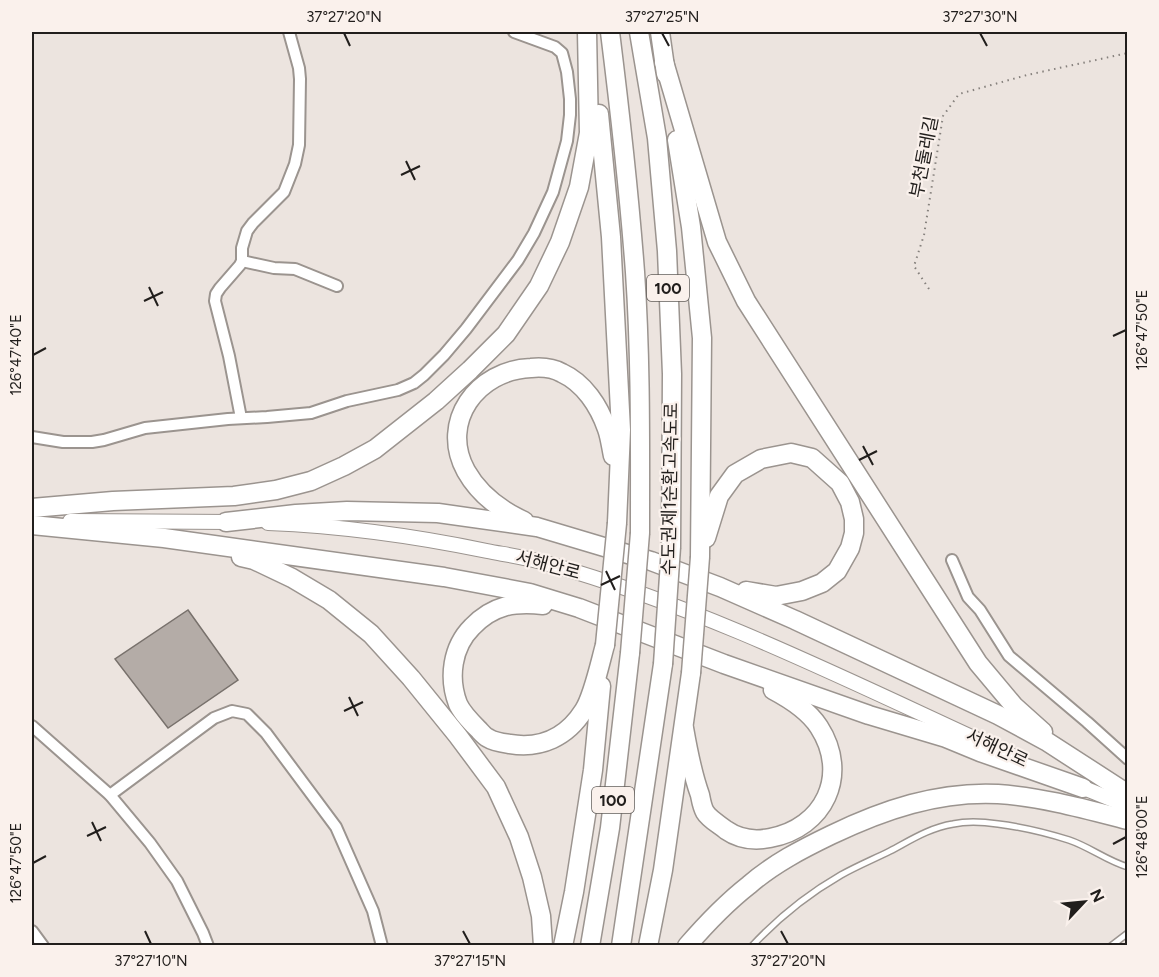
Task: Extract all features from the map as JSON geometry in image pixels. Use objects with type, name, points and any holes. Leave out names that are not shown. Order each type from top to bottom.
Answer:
[{"type":"highway","points":[[32,508],[113,501],[234,496],[276,490],[311,481],[375,450],[436,401],[506,334],[539,286],[560,242],[579,187],[589,133],[588,32]]},
{"type":"highway","points":[[563,945],[574,892],[592,770],[617,514],[621,430],[610,226],[588,32]]},
{"type":"highway","name":"수도권제1순환고속도로","points":[[590,945],[610,828],[630,654],[640,532],[640,392],[635,274],[624,139],[610,32]]},
{"type":"highway","name":"수도권제1순환고속도로","points":[[621,945],[663,664],[670,547],[672,374],[667,251],[657,138],[639,32]]},
{"type":"highway","points":[[648,945],[663,870],[684,728],[691,673],[700,557],[702,338],[691,227],[660,32]]},
{"type":"highway","points":[[664,62],[717,242],[746,302],[978,663],[1014,706],[1049,737],[1123,792]]},
{"type":"highway","points":[[617,514],[613,458],[608,429],[594,401],[579,384],[561,372],[542,367],[525,368],[509,371],[491,379],[476,391],[466,405],[458,423],[457,440],[460,460],[483,494],[513,516],[537,527],[651,561],[720,587],[795,620],[998,715],[1046,741],[1123,792]]},
{"type":"highway","points":[[700,557],[719,496],[735,474],[761,459],[790,453],[812,458],[840,483],[850,502],[854,533],[850,548],[837,571],[822,583],[802,591],[776,596],[720,587]]},
{"type":"highway","points":[[226,522],[346,511],[438,513],[537,527]]},
{"type":"highway","points":[[32,525],[164,538],[444,577],[530,593],[579,608],[724,664],[869,715],[946,738],[1083,788]]},
{"type":"highway","points":[[164,538],[254,560],[292,578],[329,600],[371,634],[438,711],[495,787],[519,837],[532,877],[541,916],[543,945]]},
{"type":"highway","points":[[579,608],[510,604],[479,620],[466,633],[454,660],[452,669],[459,706],[470,721],[488,738],[525,746],[559,737],[575,723],[586,708],[605,645]]},
{"type":"highway","points":[[684,728],[693,775],[706,814],[733,834],[761,840],[785,835],[803,825],[819,810],[830,791],[832,766],[828,746],[819,726],[801,707],[784,695],[724,664]]},
{"type":"highway","points":[[687,945],[707,922],[750,884],[801,849],[899,806],[949,795],[997,794],[1042,799],[1128,820]]},
{"type":"main road","name":"서해안로","points":[[32,519],[315,525],[390,534],[548,563],[658,598],[759,639],[1083,788],[1128,806]]},
{"type":"street","points":[[241,418],[215,301],[220,288],[242,261],[242,248],[247,231],[284,192],[295,164],[299,145],[300,79],[290,32]]},
{"type":"street","points":[[32,437],[63,442],[92,442],[146,428],[310,413],[347,401],[398,390],[414,383],[444,355],[518,260],[534,233],[553,192],[567,141],[570,99],[564,58],[555,47],[514,32]]},
{"type":"street","points":[[242,261],[274,268],[296,269],[337,286]]},
{"type":"street","points":[[952,560],[968,597],[980,610],[1009,656],[1128,759]]},
{"type":"street","points":[[110,795],[214,718],[232,711],[247,714],[266,733],[336,827],[373,911],[382,945]]},
{"type":"street","points":[[32,726],[110,795],[150,843],[177,881],[208,945]]},
{"type":"street","points":[[32,931],[43,945]]},
{"type":"lane","points":[[752,945],[795,905],[842,874],[911,838],[953,824],[975,822],[999,824],[1038,832],[1071,841],[1128,867]]},
{"type":"lane","points":[[1111,945],[1128,933]]},
{"type":"path","name":"부천둘레길","points":[[929,289],[914,266],[924,235],[944,116],[959,94],[1027,75],[1128,52]]},
{"type":"building","points":[[188,610],[238,680],[168,728],[115,659]]}]
